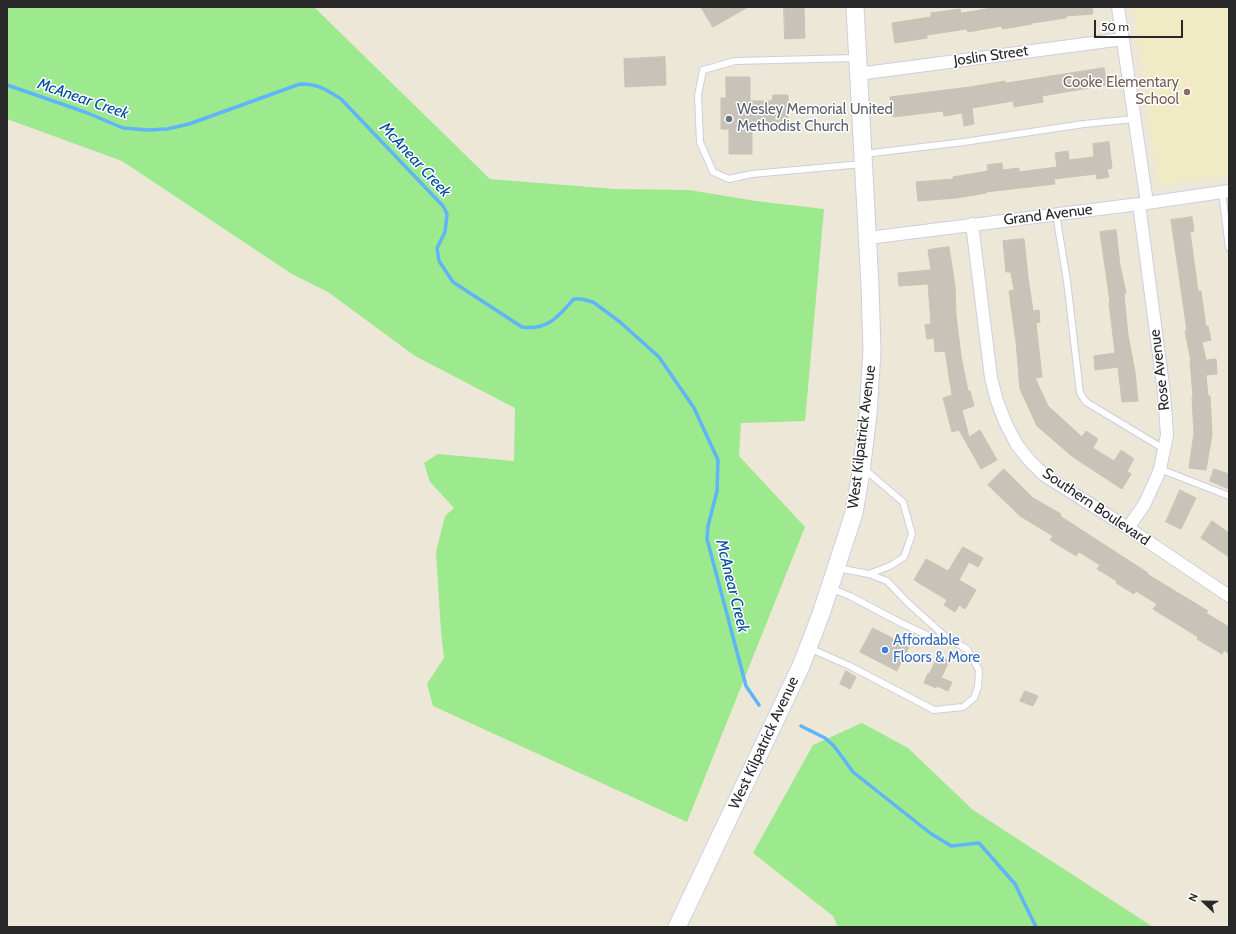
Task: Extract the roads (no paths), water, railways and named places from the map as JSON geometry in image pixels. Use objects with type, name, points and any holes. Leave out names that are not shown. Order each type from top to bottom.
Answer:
[{"type":"main road","name":"West Kilpatrick Avenue","points":[[677,927],[808,648],[822,614],[854,513],[862,467],[868,414],[872,351],[868,238],[855,7]]},
{"type":"street","name":"Rose Avenue","points":[[1118,7],[1135,118],[1164,393],[1167,435],[1160,469],[1149,496],[1139,514],[1128,528]]},
{"type":"street","name":"Joslin Street","points":[[858,66],[1123,39]]},
{"type":"street","name":"Grand Avenue","points":[[868,238],[1143,204],[1226,191]]},
{"type":"street","name":"Southern Boulevard","points":[[972,224],[991,378],[997,401],[1006,424],[1017,445],[1044,475],[1128,528],[1229,596]]},
{"type":"lane","points":[[858,66],[735,61],[703,70],[698,95],[700,142],[713,172],[730,179],[752,174],[863,159],[964,142],[1135,118]]},
{"type":"lane","points":[[1226,191],[1229,248]]},
{"type":"lane","points":[[1056,214],[1067,281],[1080,393],[1086,402],[1164,449]]},
{"type":"lane","points":[[862,467],[903,502],[912,534],[904,557],[890,566],[869,574]]},
{"type":"lane","points":[[1160,469],[1229,496]]},
{"type":"lane","points":[[808,648],[850,666],[934,710],[963,706],[974,698],[978,687],[979,670],[967,649],[947,638],[908,603],[887,581],[869,574],[837,568]]},
{"type":"lane","points":[[830,588],[850,596],[931,637],[947,638]]},
{"type":"waterway","name":"McAnear Creek","points":[[7,85],[85,112],[123,128],[148,130],[167,129],[189,124],[300,84],[322,88],[341,99],[443,206],[447,214],[445,232],[437,248],[439,261],[453,282],[522,327],[539,327],[552,321],[574,299],[593,302],[620,322],[659,357],[694,408],[718,460],[717,491],[708,526],[707,539],[746,686],[759,705]]},
{"type":"waterway","name":"McAnear Creek","points":[[801,726],[825,738],[834,746],[853,772],[930,833],[951,846],[979,843],[1015,884],[1036,927]]},
{"type":"place","name":"Cooke Elementary School","points":[[1187,92]]},
{"type":"place","name":"Wesley Memorial United Methodist Church","points":[[729,119]]},
{"type":"place","name":"Affordable Floors & More","points":[[885,650]]}]
